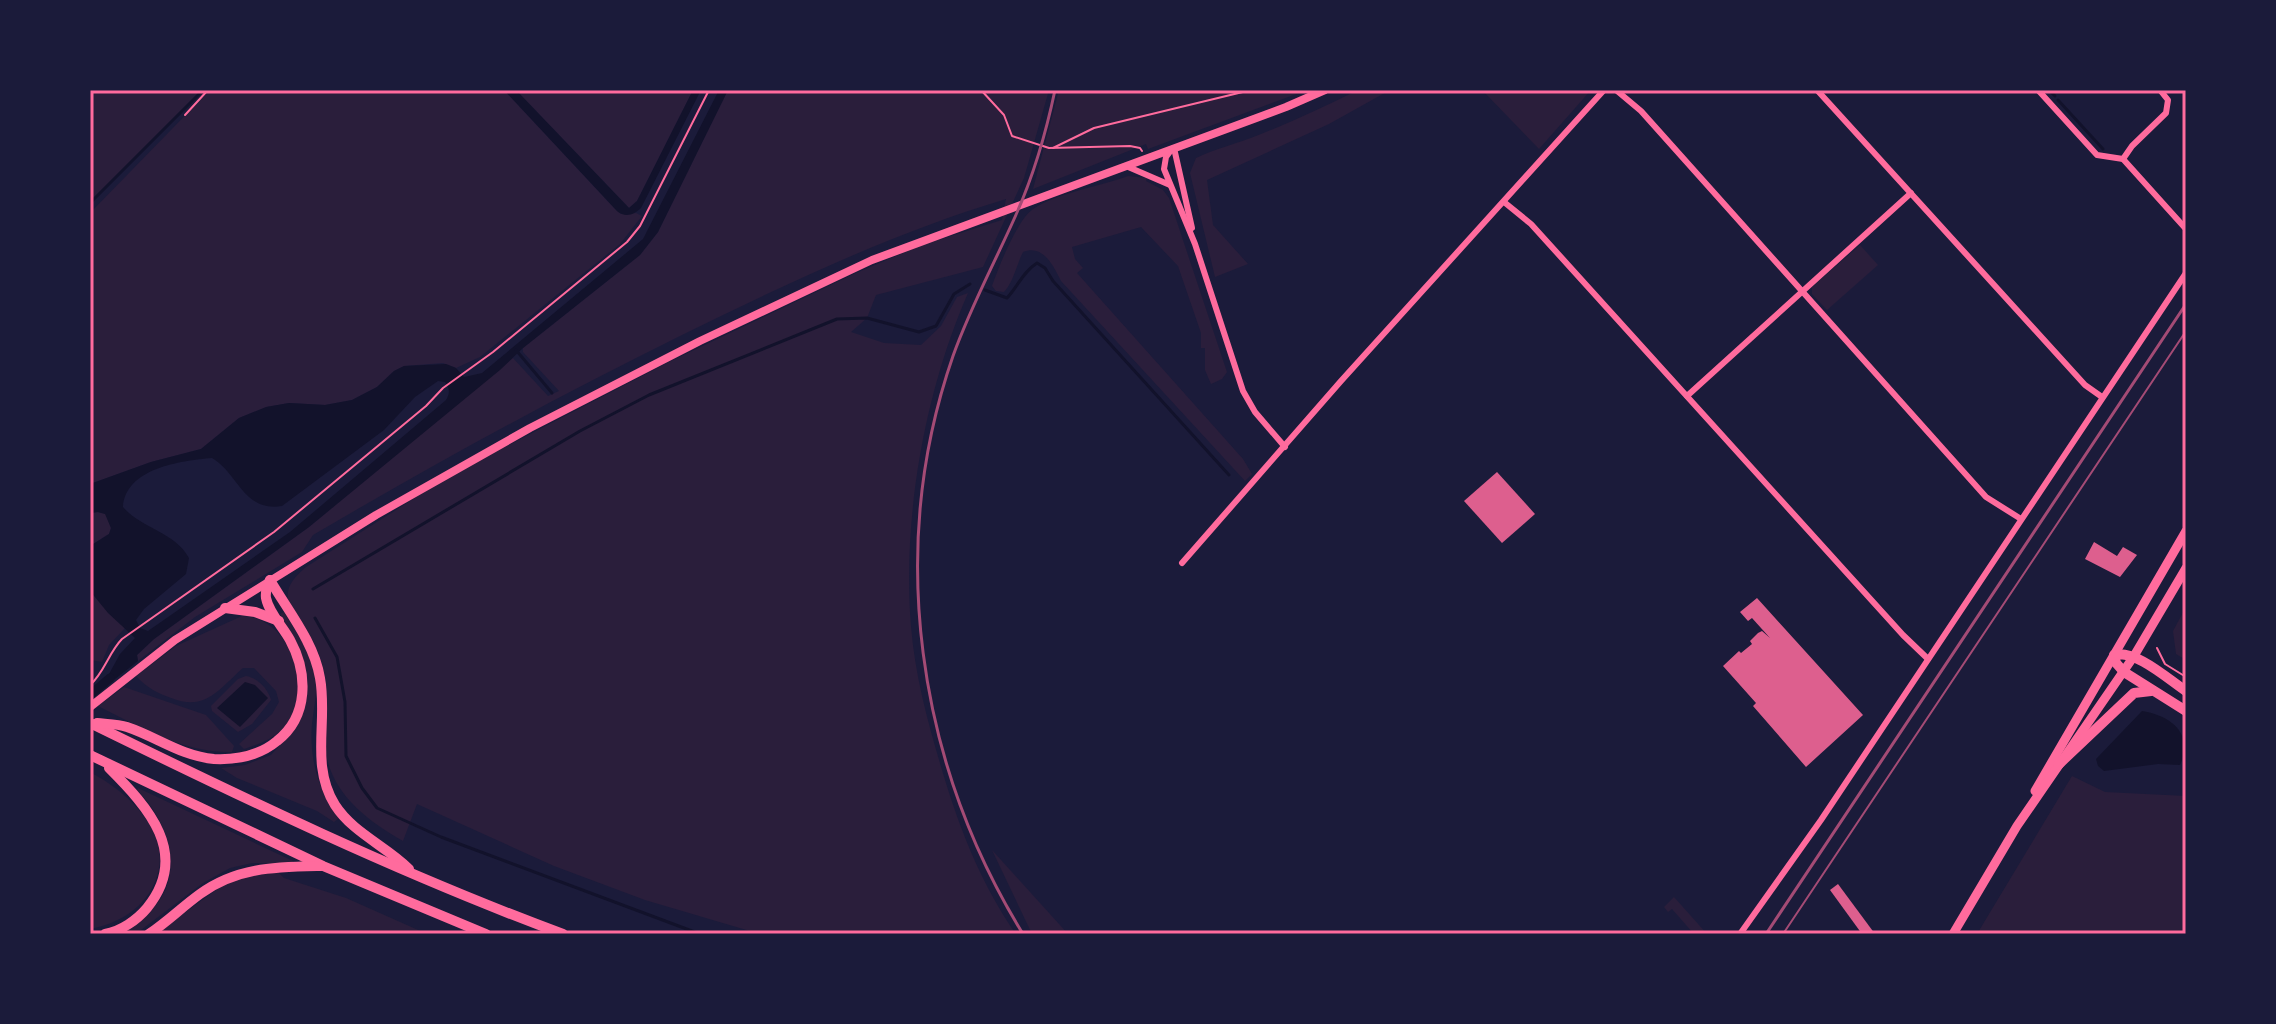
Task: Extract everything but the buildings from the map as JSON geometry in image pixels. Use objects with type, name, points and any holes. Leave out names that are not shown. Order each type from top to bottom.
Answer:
[{"type":"highway","points":[[90,722],[127,727],[167,746],[203,758],[245,757],[266,749],[290,729],[302,698],[303,678],[299,661],[266,598],[270,580]]},
{"type":"highway","points":[[270,580],[317,662],[322,691],[320,757],[332,799],[354,826],[393,853],[413,873]]},
{"type":"highway","points":[[225,608],[255,612],[279,621]]},
{"type":"highway","points":[[2186,691],[2134,656],[2123,653],[2114,655],[2124,672],[2186,711]]},
{"type":"highway","points":[[2058,765],[2134,693],[2154,691]]},
{"type":"highway","points":[[90,722],[221,787],[413,873],[563,934]]},
{"type":"highway","points":[[90,755],[323,866],[486,934]]},
{"type":"highway","points":[[102,761],[158,827],[166,857],[164,875],[152,902],[127,925],[105,934]]},
{"type":"highway","points":[[149,934],[201,893],[239,873],[277,867],[323,866]]},
{"type":"main road","points":[[90,707],[142,664],[225,608],[376,515],[570,406],[830,279],[917,242],[1325,90]]},
{"type":"main road","points":[[2017,826],[2049,761],[2186,531]]},
{"type":"main road","points":[[1953,934],[2017,826],[2124,672],[2186,568]]},
{"type":"street","points":[[1182,563],[1604,90]]},
{"type":"street","points":[[1616,90],[1641,111],[1986,497],[2021,519]]},
{"type":"street","points":[[1817,90],[2085,385],[2102,397]]},
{"type":"street","points":[[2038,90],[2097,155],[2123,159],[2186,229]]},
{"type":"street","points":[[2123,159],[2168,111],[2168,100],[2160,90]]},
{"type":"street","points":[[1174,148],[1164,165],[1195,244],[1243,391],[1255,412],[1285,447]]},
{"type":"street","points":[[1174,148],[1195,244]]},
{"type":"street","points":[[1126,166],[1153,175],[1171,186]]},
{"type":"street","points":[[1687,396],[1911,193]]},
{"type":"street","points":[[1504,202],[1531,224],[1928,659]]},
{"type":"street","points":[[1740,934],[1821,820],[2186,273]]},
{"type":"path","points":[[185,115],[208,90]]},
{"type":"path","points":[[90,685],[122,639],[274,532],[426,406],[443,388],[493,352],[635,233],[709,90]]},
{"type":"path","points":[[981,90],[1004,115],[1012,136],[1052,149],[1130,146],[1142,149],[1145,158]]},
{"type":"path","points":[[1052,149],[1094,128],[1251,90]]},
{"type":"path","points":[[2157,648],[2165,664],[2186,677]]},
{"type":"shaded area","points":[[90,90],[203,90],[90,203]]},
{"type":"shaded area","points":[[210,90],[504,90],[617,211],[642,216],[620,244],[480,357],[456,368],[443,363],[404,366],[377,387],[352,400],[325,405],[289,403],[267,407],[239,418],[201,449],[151,462],[90,484],[90,213]]},
{"type":"shaded area","points":[[504,90],[516,90],[629,208],[637,201],[693,90],[701,90],[641,208],[626,215],[617,211]]},
{"type":"shaded area","points":[[516,90],[693,90],[637,201],[629,208]]},
{"type":"shaded area","points":[[719,90],[728,90],[658,232],[640,255],[523,348],[309,527],[154,639],[137,655],[138,661],[105,687],[101,681],[135,638],[90,591],[90,546],[109,534],[111,528],[105,514],[90,513],[90,484],[151,462],[201,449],[239,418],[266,407],[289,403],[325,405],[352,400],[377,387],[404,366],[446,364],[456,368],[464,377],[482,373],[643,239]],"holes":[[[438,381],[445,382],[449,391],[446,400],[290,532],[148,631],[140,628],[136,620],[144,609],[186,574],[189,558],[175,542],[139,521],[123,507],[126,494],[134,483],[157,469],[212,458],[250,498],[269,506],[282,506],[384,430],[415,397]]]},
{"type":"shaded area","points":[[728,90],[1049,90],[1024,178],[983,267],[876,295],[867,318],[851,332],[884,343],[921,345],[941,326],[957,297],[968,293],[940,371],[920,456],[910,542],[911,626],[924,704],[952,800],[966,841],[984,879],[1016,934],[760,934],[645,900],[554,866],[417,804],[403,841],[363,814],[333,776],[325,745],[323,666],[288,600],[292,582],[306,567],[418,496],[503,448],[671,361],[856,273],[922,245],[1002,220],[1006,199],[923,227],[801,278],[542,407],[313,535],[302,552],[195,617],[138,661],[137,655],[154,639],[309,527],[513,358],[548,396],[559,391],[523,352],[523,348],[640,255],[658,232]]},
{"type":"shaded area","points":[[1059,90],[1307,90],[1148,149],[1146,144],[1033,189]]},
{"type":"shaded area","points":[[1358,90],[1390,90],[1329,124],[1207,180],[1213,225],[1248,264],[1215,277],[1190,173],[1196,158],[1273,129]]},
{"type":"shaded area","points":[[1482,90],[1591,90],[1539,149]]},
{"type":"shaded area","points":[[1128,176],[1147,178],[1146,181],[1163,190],[1169,198],[1227,372],[1222,379],[1211,384],[1205,370],[1201,333],[1178,266],[1141,227],[1072,247],[1075,259],[1083,268],[1077,273],[1243,459],[1252,474],[1245,481],[1061,281],[1042,253],[1023,252],[1004,292],[996,291],[992,286],[1015,232],[1033,209],[1057,197]]},
{"type":"shaded area","points":[[1860,245],[1878,265],[1827,310],[1812,294],[1812,287]]},
{"type":"shaded area","points":[[90,513],[106,514],[111,528],[109,534],[90,546]]},
{"type":"shaded area","points":[[90,591],[125,628],[109,645],[102,662],[90,660]]},
{"type":"shaded area","points":[[2186,607],[2186,660],[2176,654],[2173,631]]},
{"type":"shaded area","points":[[284,612],[313,665],[316,693],[312,749],[320,786],[339,818],[334,822],[317,811],[237,778],[221,768],[245,765],[271,755],[294,729],[305,706],[307,678],[303,659],[280,614]]},
{"type":"shaded area","points":[[242,616],[261,620],[276,631],[288,647],[296,666],[298,686],[296,706],[287,724],[269,739],[244,749],[239,744],[272,714],[279,702],[276,691],[254,668],[243,668],[212,696],[195,702],[163,695],[136,676],[176,646]]},
{"type":"shaded area","points":[[246,676],[262,685],[271,700],[252,724],[238,732],[212,711],[211,706],[238,679]]},
{"type":"shaded area","points":[[245,682],[255,685],[268,698],[240,727],[217,708]]},
{"type":"shaded area","points":[[124,687],[206,715],[234,746],[232,752],[179,743],[98,706]]},
{"type":"shaded area","points":[[2142,711],[2163,717],[2178,728],[2184,744],[2180,765],[2158,764],[2104,771],[2096,759]]},
{"type":"shaded area","points":[[90,772],[121,793],[147,820],[159,853],[158,871],[151,890],[140,905],[117,920],[90,929]]},
{"type":"shaded area","points":[[2072,776],[2105,792],[2186,796],[2186,934],[1977,934]]},
{"type":"shaded area","points":[[138,788],[293,861],[292,864],[252,863],[230,868],[203,883],[137,933],[114,934],[143,917],[160,900],[171,868],[170,851],[158,818]]},
{"type":"shaded area","points":[[992,850],[1059,924],[1068,934],[1032,934]]},
{"type":"shaded area","points":[[278,872],[284,878],[346,898],[427,934],[155,934],[230,880]]},
{"type":"shaded area","points":[[1674,897],[1707,934],[1694,934],[1672,909],[1668,912],[1664,907]]},
{"type":"waterway","points":[[90,203],[203,90]]},
{"type":"waterway","points":[[2049,90],[2055,96]]},
{"type":"waterway","points":[[2058,100],[2103,149]]},
{"type":"waterway","points":[[985,290],[1007,298],[1037,263],[1045,268],[1053,281],[1229,475]]},
{"type":"waterway","points":[[313,589],[580,431],[649,395],[837,319],[867,318],[919,332],[936,326],[954,294],[970,284]]},
{"type":"waterway","points":[[516,350],[552,393]]},
{"type":"waterway","points":[[315,618],[337,657],[345,702],[346,756],[362,788],[377,808],[441,837],[700,934]]},
{"type":"waterway","points":[[90,695],[110,678]]},
{"type":"tram line","points":[[1783,934],[2186,331]]},
{"type":"railway","points":[[1023,934],[987,868],[958,798],[937,726],[923,653],[918,578],[921,504],[932,429],[960,338],[1028,186],[1055,90]]},
{"type":"railway","points":[[1766,934],[2186,304]]}]
